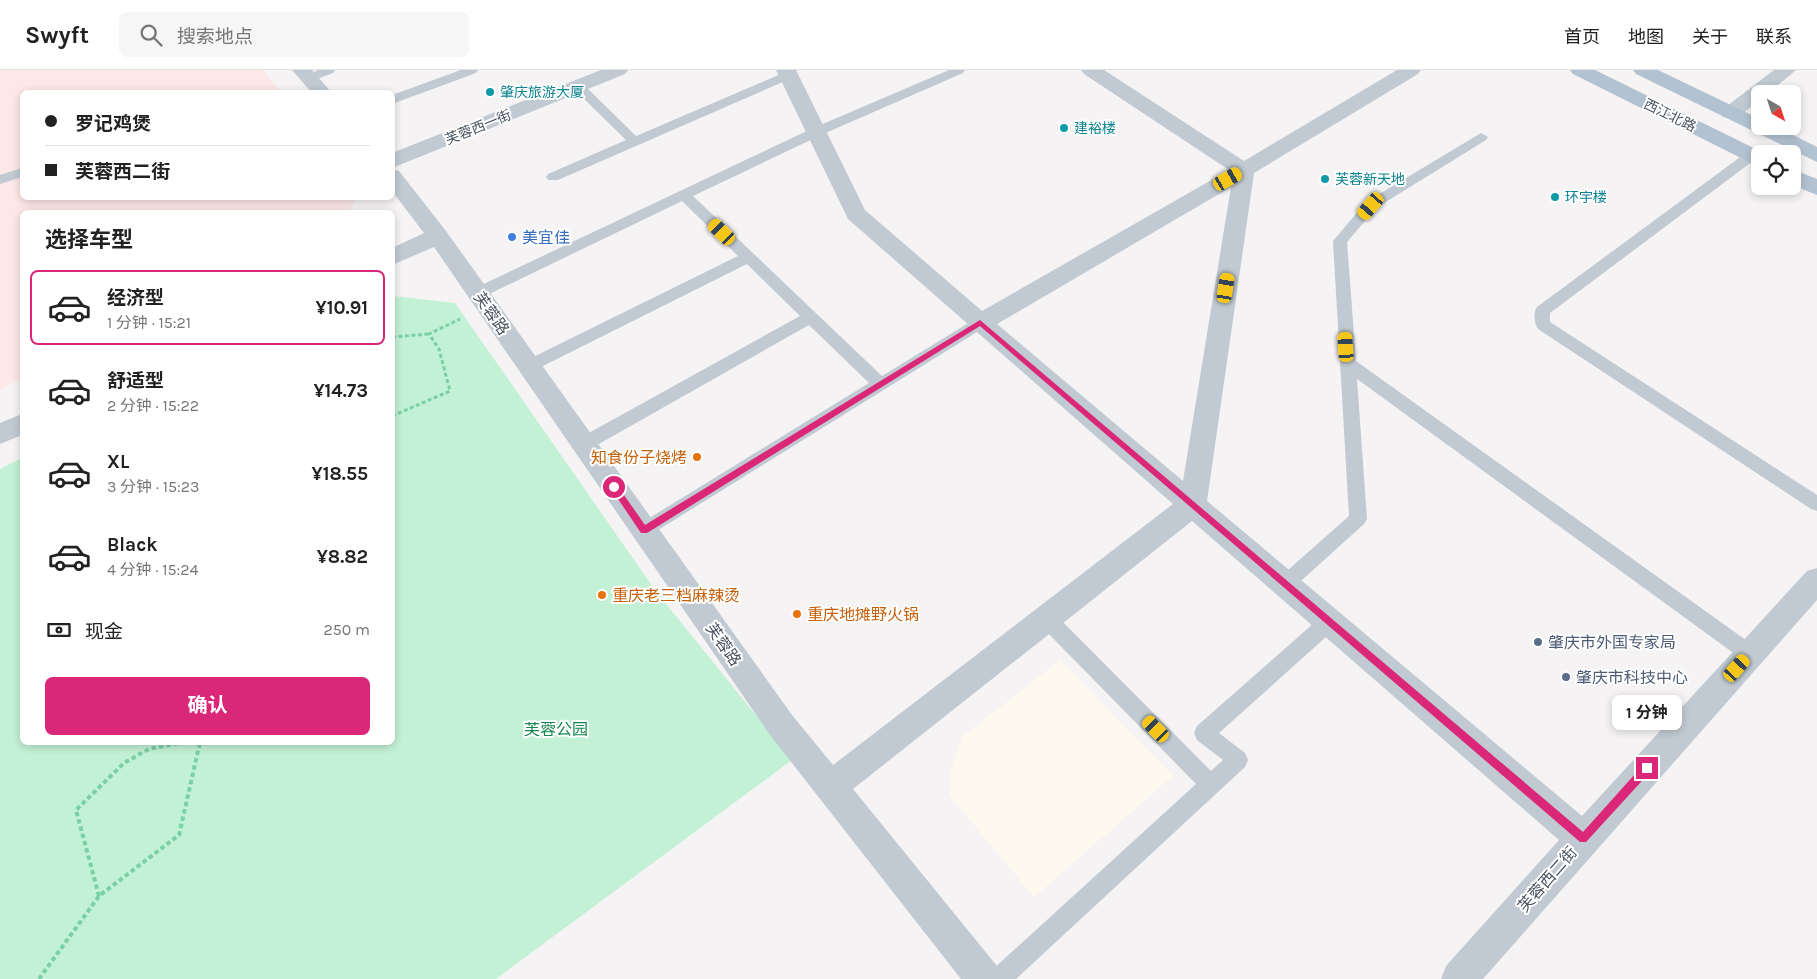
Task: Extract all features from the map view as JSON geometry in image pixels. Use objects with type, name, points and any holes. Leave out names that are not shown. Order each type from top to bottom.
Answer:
[{"type":"main road","name":"西江北路","points":[[1580,70],[1751,155]]},
{"type":"main road","name":"西江北路","points":[[1643,70],[1817,155]]},
{"type":"main road","points":[[1801,180],[1817,188]]},
{"type":"street","name":"芙蓉西一街","points":[[395,160],[618,70]]},
{"type":"street","points":[[1091,70],[1244,170]]},
{"type":"street","points":[[980,323],[1244,170],[1411,70]]},
{"type":"street","points":[[1730,113],[1786,70]]},
{"type":"street","points":[[787,73],[856,214],[980,323],[1583,839]]},
{"type":"street","points":[[305,74],[320,90]]},
{"type":"street","points":[[830,787],[1193,504],[1244,170]]},
{"type":"street","name":"芙蓉路","points":[[395,180],[438,236],[781,725],[984,979]]},
{"type":"street","points":[[395,256],[438,236]]},
{"type":"street","points":[[0,434],[20,425]]},
{"type":"street","name":"芙蓉西二街","points":[[1459,979],[1817,580]]},
{"type":"lane","points":[[305,74],[329,70]]},
{"type":"lane","points":[[395,99],[472,70]]},
{"type":"lane","points":[[482,299],[684,195],[816,132],[959,70]]},
{"type":"lane","points":[[553,177],[787,73]]},
{"type":"lane","points":[[578,86],[635,142]]},
{"type":"lane","points":[[1286,583],[1358,519],[1340,241],[1371,206],[1481,137]]},
{"type":"lane","points":[[1751,161],[1542,311],[1543,325],[1817,504]]},
{"type":"lane","points":[[0,180],[20,173]]},
{"type":"lane","points":[[684,195],[881,385]]},
{"type":"lane","points":[[529,366],[748,257]]},
{"type":"lane","points":[[584,444],[811,317]]},
{"type":"lane","points":[[644,530],[980,323]]},
{"type":"lane","points":[[1348,364],[1750,654]]},
{"type":"lane","points":[[1046,618],[1211,785]]},
{"type":"lane","points":[[999,979],[1238,760],[1204,733],[1330,621]]},
{"type":"path","points":[[395,336],[428,334],[482,299]]},
{"type":"path","points":[[395,415],[450,391],[439,348],[428,334]]},
{"type":"path","points":[[99,896],[76,810],[124,763],[149,749],[169,745]]},
{"type":"path","points":[[39,979],[99,896],[179,835],[199,745]]},
{"type":"shaded area","points":[[0,70],[263,70],[279,90],[20,90],[20,200],[355,200],[350,210],[20,210],[20,380],[0,389]]},
{"type":"shaded area","points":[[1060,660],[1173,776],[1034,897],[950,796],[950,771],[963,736]]},
{"type":"green space","name":"芙蓉公园","points":[[395,296],[455,303],[655,590],[792,760],[496,979],[0,979],[0,469],[20,459],[20,745],[395,745]]},
{"type":"place","name":"肇庆旅游大厦","points":[[490,92]]},
{"type":"place","name":"建裕楼","points":[[1064,128]]},
{"type":"place","name":"芙蓉新天地","points":[[1325,179]]},
{"type":"place","name":"环宇楼","points":[[1555,197]]},
{"type":"place","name":"美宜佳","points":[[512,237]]},
{"type":"place","name":"知食份子烧烤","points":[[697,457]]},
{"type":"place","name":"重庆老三档麻辣烫","points":[[602,595]]},
{"type":"place","name":"重庆地摊野火锅","points":[[797,614]]},
{"type":"place","name":"肇庆市外国专家局","points":[[1538,642]]},
{"type":"place","name":"肇庆市科技中心","points":[[1566,677]]},
{"type":"route","points":[[614,487],[644,530],[980,323],[1583,839],[1647,768]]}]
